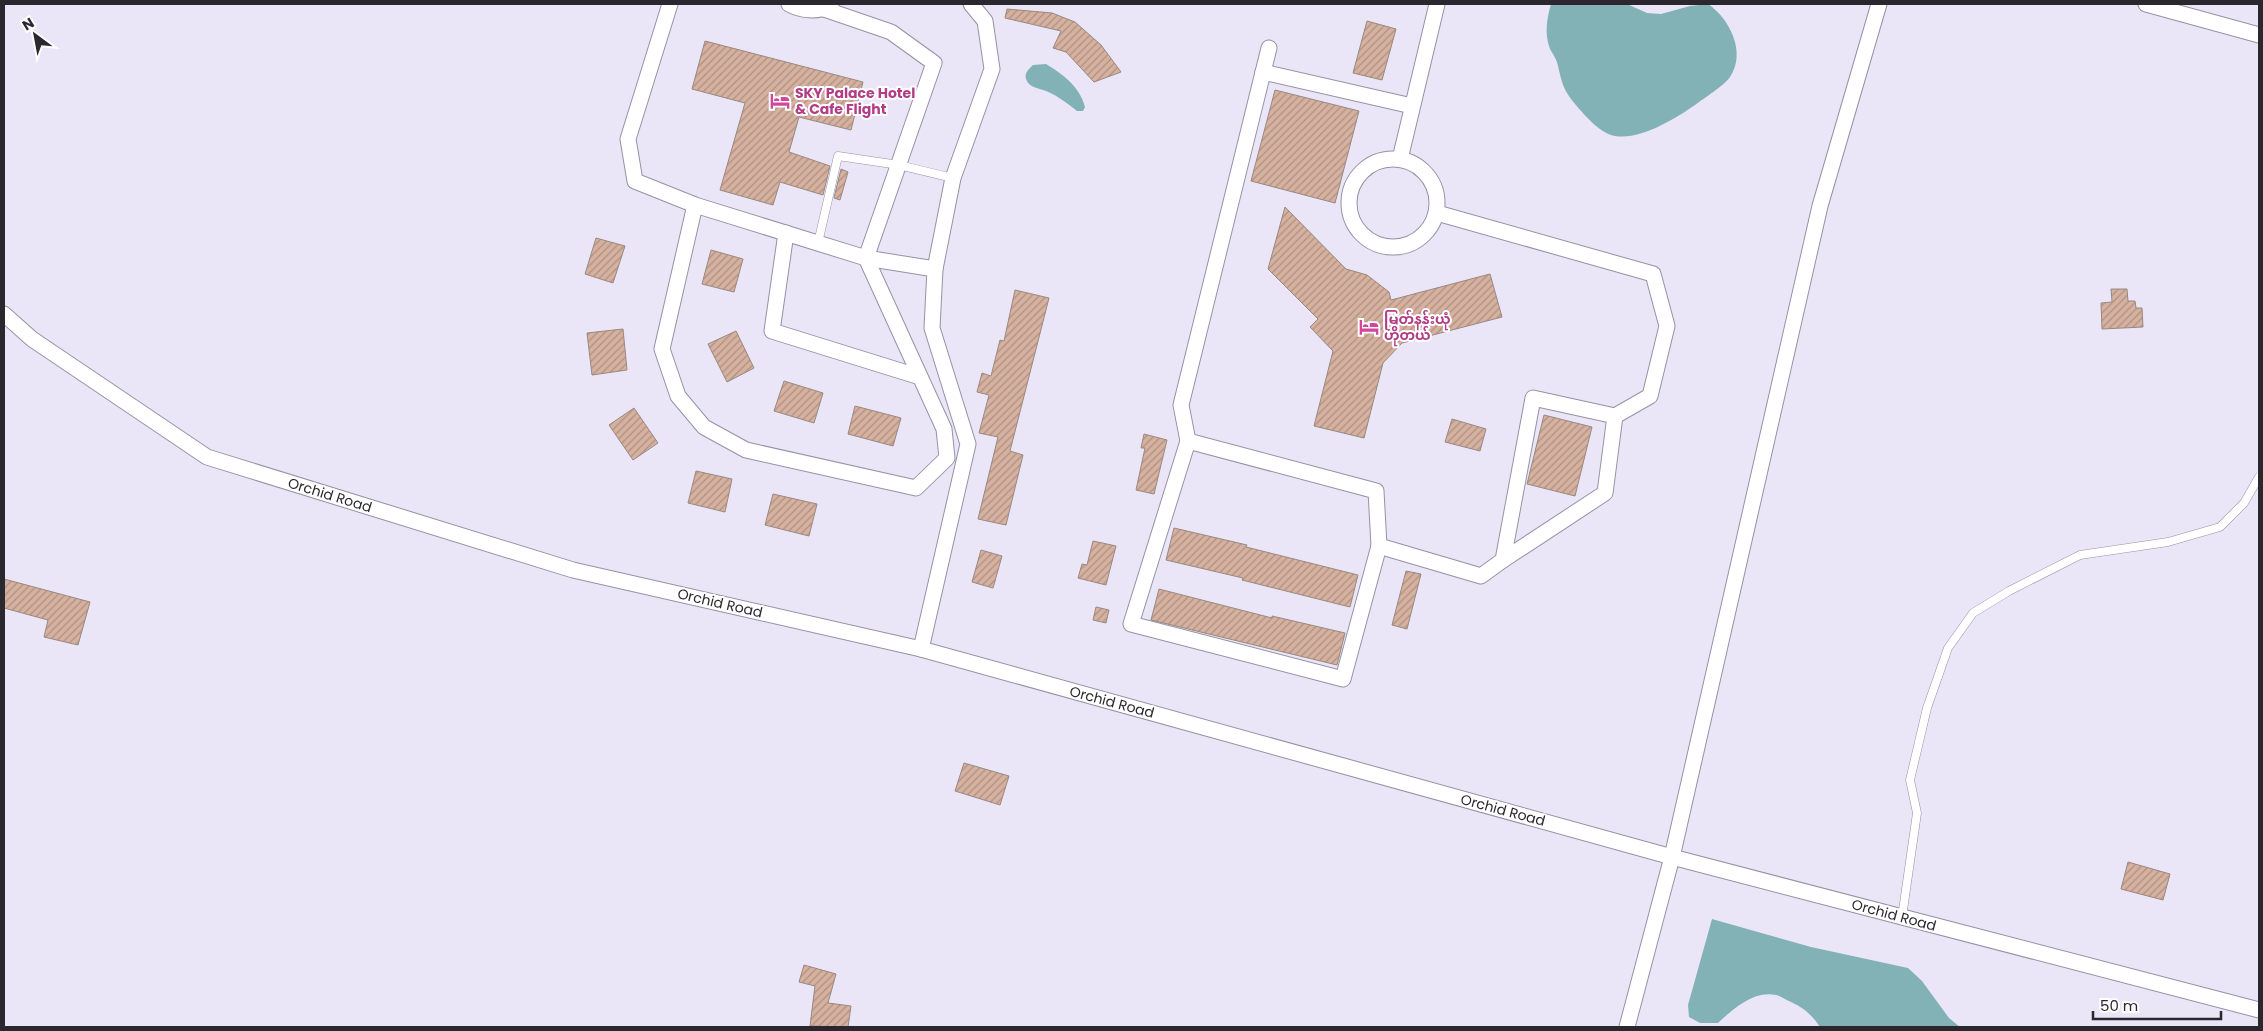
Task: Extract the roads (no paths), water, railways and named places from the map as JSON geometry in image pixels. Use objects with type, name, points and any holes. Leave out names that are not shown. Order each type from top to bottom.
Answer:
[{"type":"street","points":[[670,4],[628,139],[635,180],[695,205],[866,258],[935,269]]},
{"type":"street","points":[[695,205],[662,349],[678,396],[704,427],[746,450],[916,488],[947,458],[944,429],[866,258],[934,63],[891,32],[831,6],[808,10],[789,4]]},
{"type":"street","points":[[921,649],[968,444],[932,328],[935,269],[953,178],[992,69],[985,21],[972,4]]},
{"type":"street","points":[[1400,159],[1437,4]]},
{"type":"street","points":[[1627,1027],[1672,857],[1820,206],[1879,4]]},
{"type":"street","points":[[2146,4],[2259,35]]},
{"type":"street","points":[[1188,441],[1376,491],[1378,546],[1343,678],[1131,624],[1188,441],[1181,405],[1269,48]]},
{"type":"street","points":[[1263,72],[1412,106]]},
{"type":"street","points":[[1385,159],[1400,159],[1414,164],[1425,172],[1434,184],[1438,199],[1437,213],[1431,227],[1421,238],[1408,245],[1394,248],[1379,246],[1366,239],[1356,229],[1350,215],[1348,201],[1355,180],[1371,164],[1385,159]]},
{"type":"street","points":[[1437,213],[1653,274],[1667,326],[1650,396],[1615,416],[1533,398],[1503,560]]},
{"type":"street","points":[[786,233],[772,330],[920,377]]},
{"type":"street","name":"Orchid Road","points":[[4,314],[32,339],[207,458],[573,570],[921,649],[1672,857],[2259,1010]]},
{"type":"street","points":[[1378,546],[1481,576],[1605,493],[1615,416]]},
{"type":"lane","points":[[818,243],[838,156],[899,165],[953,178]]},
{"type":"lane","points":[[1902,917],[1917,813],[1910,780],[1927,708],[1948,648],[1973,613],[2009,591],[2080,555],[2168,542],[2220,527],[2244,503],[2259,477]]},
{"type":"place","name":"SKY Palace Hotel & Cafe Flight","points":[[780,101]]},
{"type":"place","name":"မြတ်နန်းယုံ ဟိုတယ်","points":[[1369,327]]}]
